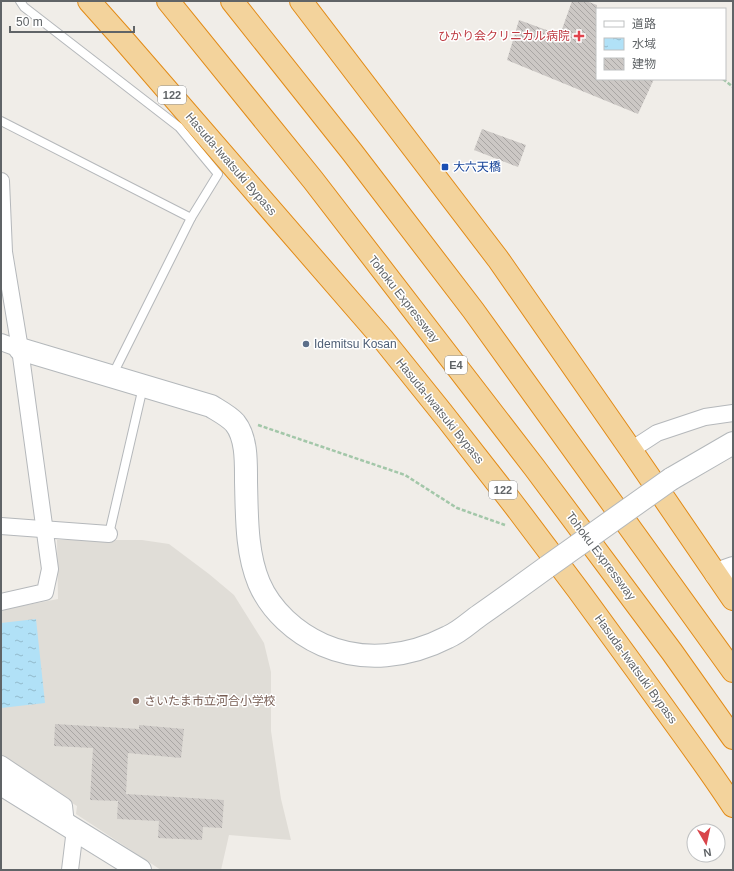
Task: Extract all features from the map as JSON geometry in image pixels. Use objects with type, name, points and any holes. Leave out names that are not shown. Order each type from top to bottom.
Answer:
[{"type":"highway","name":"Hasuda-Iwatsuki Bypass","points":[[89,1],[377,332],[415,379],[485,467],[599,618],[733,806]]},
{"type":"highway","name":"Tohoku Expressway","points":[[168,1],[313,180],[524,454],[672,652],[733,738]]},
{"type":"highway","points":[[232,1],[352,152],[473,310],[733,671]]},
{"type":"highway","points":[[305,3],[498,259],[631,450],[724,571],[733,599]]},
{"type":"street","points":[[1,181],[10,346],[44,528],[50,569],[44,592],[1,602]]},
{"type":"street","points":[[10,346],[211,406],[222,412],[236,424],[242,437],[246,460],[247,517],[251,555],[259,584],[274,607],[290,625],[327,647],[355,655],[375,656],[400,654],[426,647],[450,637],[671,479],[733,443]]},
{"type":"street","points":[[631,450],[657,433],[705,417],[733,413]]},
{"type":"street","points":[[1,526],[109,534]]},
{"type":"street","points":[[1,764],[64,806],[70,826],[70,870]]},
{"type":"street","points":[[1,784],[140,870]]},
{"type":"lane","points":[[20,1],[24,7],[179,127],[218,174],[190,218],[112,377]]},
{"type":"lane","points":[[1,121],[190,218]]},
{"type":"lane","points":[[109,534],[144,386]]},
{"type":"path","points":[[724,80],[733,87]]},
{"type":"path","points":[[251,422],[405,475],[457,508],[507,525]]},
{"type":"shaded area","name":"さいたま市立河合小学校","points":[[57,540],[142,540],[169,544],[234,595],[264,643],[271,672],[271,731],[281,799],[291,840],[229,835],[221,870],[161,870],[76,814],[77,806],[1,759],[1,610],[58,599]]},
{"type":"water","points":[[36,619],[45,703],[1,708],[1,623]]},
{"type":"building","points":[[572,1],[586,1],[597,5],[596,80],[654,80],[638,114],[507,60],[519,20],[560,35]]},
{"type":"building","points":[[482,129],[526,145],[518,167],[474,150]]},
{"type":"building","points":[[55,724],[139,729],[139,725],[184,729],[181,758],[128,753],[126,794],[224,800],[222,828],[203,827],[202,840],[158,838],[159,821],[117,819],[118,801],[90,800],[93,748],[54,746]]},
{"type":"place","name":"ひかり会クリニカル病院","points":[[579,36]]},
{"type":"place","name":"大六天橋","points":[[445,167]]},
{"type":"place","name":"Idemitsu Kosan","points":[[306,344]]},
{"type":"place","name":"さいたま市立河合小学校","points":[[136,701]]}]
